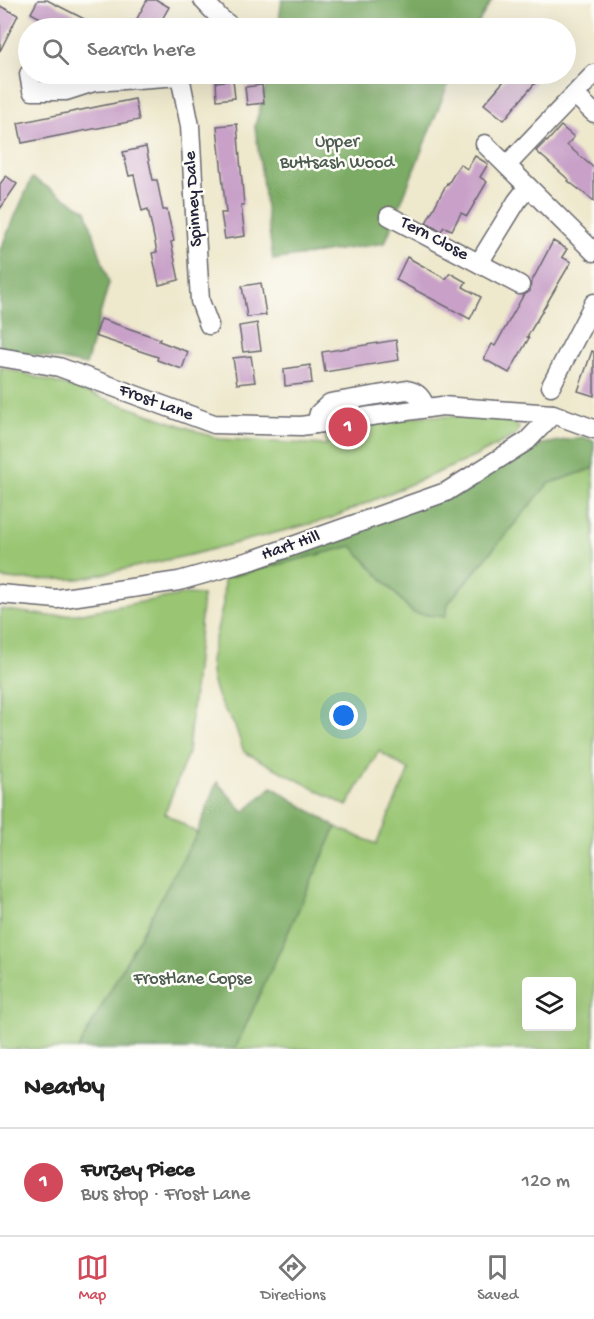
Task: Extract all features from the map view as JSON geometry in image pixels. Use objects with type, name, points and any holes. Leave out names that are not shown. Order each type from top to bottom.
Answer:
[{"type":"street","points":[[203,0],[217,18]]},
{"type":"street","points":[[507,165],[594,74]]},
{"type":"street","points":[[31,84],[33,91],[66,90],[87,84]]},
{"type":"street","name":"Spinney Dale","points":[[183,84],[190,126],[200,301],[209,325]]},
{"type":"street","points":[[575,95],[594,114]]},
{"type":"street","points":[[485,144],[594,252]]},
{"type":"street","name":"Tern Close","points":[[479,263],[516,201],[528,187]]},
{"type":"street","name":"Tern Close","points":[[389,216],[520,285]]},
{"type":"street","points":[[551,386],[594,303]]},
{"type":"street","name":"Frost Lane","points":[[0,357],[59,367],[214,423],[301,426],[442,406],[553,414],[594,429]]},
{"type":"street","name":"Hart Hill","points":[[0,594],[57,599],[179,581],[254,560],[446,492],[527,441],[553,414]]},
{"type":"green space","points":[[282,0],[492,0],[481,18],[279,18]]},
{"type":"green space","name":"Upper Buttsash Wood","points":[[266,84],[448,84],[385,243],[273,260],[255,126]]},
{"type":"green space","points":[[32,178],[86,210],[109,283],[86,365],[0,348],[0,250]]},
{"type":"green space","points":[[0,367],[78,389],[219,439],[326,445],[326,431],[422,416],[490,417],[509,421],[519,427],[516,435],[474,457],[329,519],[190,555],[79,579],[0,578]]},
{"type":"green space","points":[[583,437],[594,441],[594,468],[548,484],[449,602],[445,617],[413,613],[352,546],[225,578],[284,554],[350,532],[521,448]]},
{"type":"green space","points":[[594,468],[594,1049],[235,1049],[336,827],[376,844],[409,770],[379,751],[347,806],[244,752],[235,726],[219,701],[212,680],[210,660],[223,604],[224,578],[352,546],[413,613],[445,617],[449,602],[548,484]]},
{"type":"green space","points":[[186,594],[202,595],[188,753],[165,813],[197,833],[78,1049],[0,1049],[0,609],[50,616],[76,614]]},
{"type":"green space","name":"Frostlane Copse","points":[[217,782],[244,812],[272,787],[336,827],[235,1049],[78,1049],[197,833]]},
{"type":"building","points":[[38,0],[47,0],[82,18],[40,18],[31,13]]},
{"type":"building","points":[[147,0],[157,0],[169,7],[163,18],[137,18]]},
{"type":"building","points":[[0,6],[18,15],[0,51]]},
{"type":"building","points":[[216,84],[233,84],[235,98],[217,100]]},
{"type":"building","points":[[501,84],[534,84],[504,120],[484,104]]},
{"type":"building","points":[[262,85],[264,103],[247,105],[245,87]]},
{"type":"building","points":[[135,99],[139,120],[22,143],[18,123]]},
{"type":"building","points":[[237,124],[245,236],[225,239],[221,213],[226,213],[217,126]]},
{"type":"building","points":[[561,126],[574,137],[567,145],[594,168],[594,201],[568,181],[536,151]]},
{"type":"building","points":[[146,147],[153,180],[157,180],[163,210],[167,210],[179,280],[159,285],[152,253],[157,252],[148,209],[142,211],[134,175],[129,176],[123,152]]},
{"type":"building","points":[[475,156],[488,164],[480,177],[487,182],[467,216],[461,213],[452,230],[444,227],[441,231],[426,223],[460,164],[467,169]]},
{"type":"building","points":[[6,176],[17,184],[0,209],[0,184]]},
{"type":"building","points":[[553,241],[567,249],[562,257],[571,262],[527,337],[529,338],[509,373],[484,359],[492,344],[495,346],[523,296],[530,291],[531,283]]},
{"type":"building","points":[[407,257],[446,279],[450,273],[466,282],[463,287],[481,297],[470,319],[396,280]]},
{"type":"building","points":[[261,283],[266,315],[247,317],[242,286]]},
{"type":"building","points":[[101,319],[160,339],[159,341],[188,352],[182,369],[157,360],[158,357],[95,336]]},
{"type":"building","points":[[257,323],[261,350],[243,352],[239,326]]},
{"type":"building","points":[[396,340],[399,360],[325,372],[322,352]]},
{"type":"building","points":[[592,351],[594,352],[594,396],[578,391]]},
{"type":"building","points":[[251,356],[255,382],[237,384],[233,358]]},
{"type":"building","points":[[310,365],[312,383],[285,386],[284,369]]},
{"type":"place","name":"Furzey Piece","points":[[348,427]]}]
